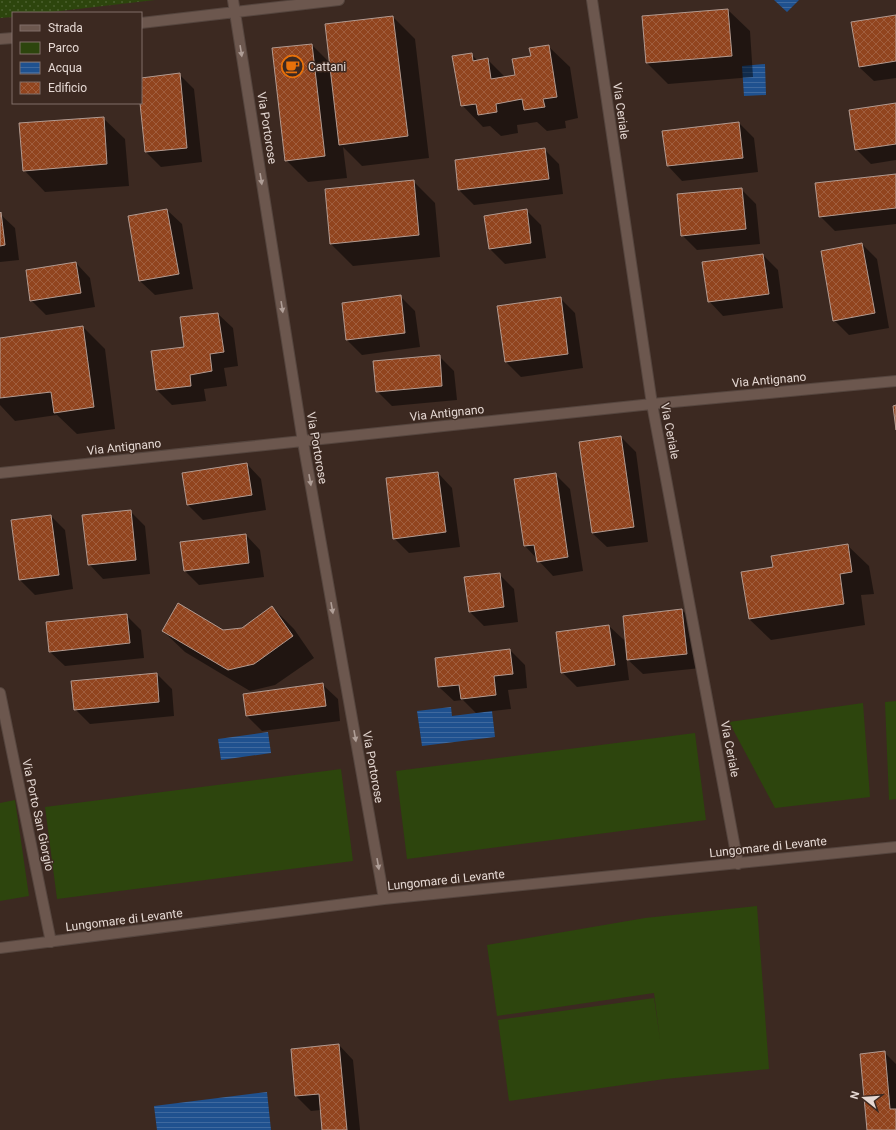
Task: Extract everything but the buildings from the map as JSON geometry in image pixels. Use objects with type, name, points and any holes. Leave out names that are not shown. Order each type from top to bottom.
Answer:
[{"type":"street","name":"Via Portorose","points":[[233,0],[303,442],[384,900]]},
{"type":"street","points":[[142,23],[339,0]]},
{"type":"street","name":"Via Ceriale","points":[[592,0],[652,404],[738,864]]},
{"type":"street","points":[[0,39],[12,38]]},
{"type":"street","name":"Via Antignano","points":[[0,473],[652,404],[896,381]]},
{"type":"street","name":"Via Porto San Giorgio","points":[[0,693],[51,942]]},
{"type":"street","name":"Lungomare di Levante","points":[[0,948],[384,900],[896,847]]},
{"type":"green space","points":[[0,0],[155,0],[52,12],[12,12],[12,17],[0,18]]},
{"type":"green space","points":[[896,701],[896,799],[889,800],[885,702]]},
{"type":"green space","points":[[863,703],[870,797],[775,808],[729,722]]},
{"type":"green space","points":[[695,733],[706,820],[407,859],[396,771]]},
{"type":"green space","points":[[341,769],[353,861],[57,899],[45,807]]},
{"type":"green space","points":[[15,800],[29,896],[0,901],[0,803]]},
{"type":"green space","points":[[757,906],[769,1069],[665,1079],[509,1101],[498,1020],[654,998],[660,1039],[654,993],[497,1016],[487,945],[645,918]]},
{"type":"water","points":[[774,0],[799,0],[787,12]]},
{"type":"water","points":[[765,64],[766,95],[744,96],[742,66]]},
{"type":"water","points":[[451,707],[452,716],[492,711],[495,737],[422,746],[417,711]]},
{"type":"water","points":[[268,732],[271,753],[221,760],[218,739]]},
{"type":"water","points":[[267,1092],[271,1130],[157,1130],[154,1106]]},
{"type":"place","name":"Cattani","points":[[292,67]]}]
